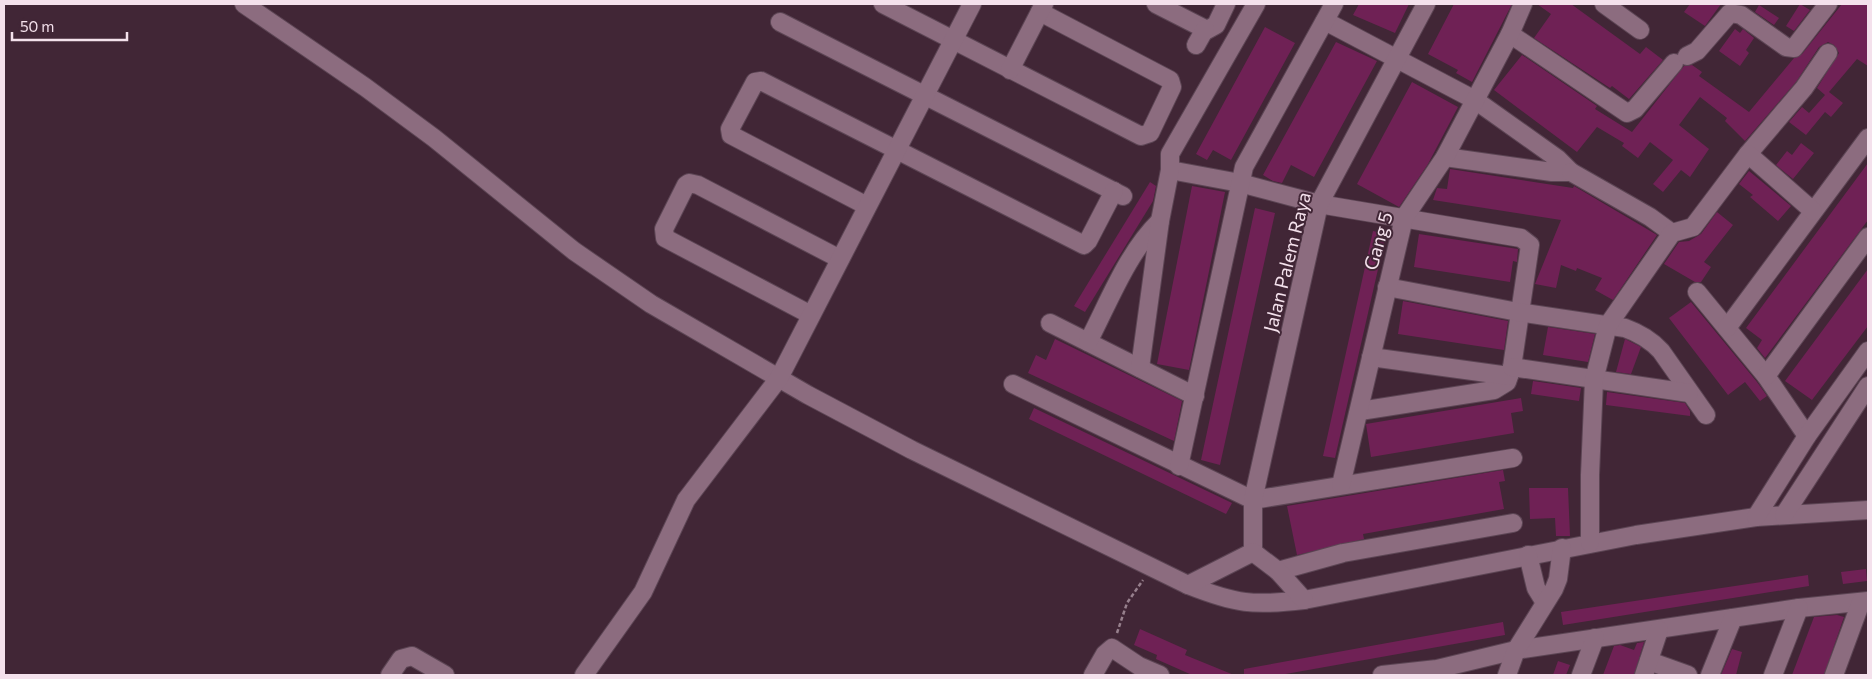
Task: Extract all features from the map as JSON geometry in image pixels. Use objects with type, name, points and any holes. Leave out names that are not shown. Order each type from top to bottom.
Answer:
[{"type":"street","points":[[244,4],[365,87],[434,138],[609,277],[651,304],[779,378],[912,450],[1188,585],[1234,602],[1248,604],[1304,600],[1562,548],[1756,517],[1868,510]]},
{"type":"street","points":[[883,4],[952,41],[1141,136],[1150,133],[1172,87],[1170,80],[1042,8],[1010,70]]},
{"type":"street","points":[[584,675],[644,592],[686,500],[779,378],[972,4]]},
{"type":"street","points":[[1156,4],[1205,29],[1213,28],[1216,25],[1226,4]]},
{"type":"street","points":[[1140,368],[1160,221],[1170,170],[1170,154],[1256,4]]},
{"type":"street","points":[[1179,466],[1244,167],[1334,4]]},
{"type":"street","name":"Jalan Palem Raya","points":[[1253,552],[1253,500],[1319,204],[1426,4]]},
{"type":"street","name":"Gang 5","points":[[1341,485],[1404,218],[1445,157],[1524,4]]},
{"type":"street","points":[[1510,34],[1628,113],[1635,109],[1681,60],[1697,51],[1730,13],[1741,15],[1786,47],[1794,48],[1828,4]]},
{"type":"street","points":[[1615,7],[1640,30]]},
{"type":"street","points":[[1325,21],[1475,100],[1558,159],[1571,172],[1650,217],[1672,233]]},
{"type":"street","points":[[780,22],[925,94],[1118,194],[1084,245],[761,80],[755,82],[730,129],[731,135],[867,206]]},
{"type":"street","points":[[1196,45],[1205,29]]},
{"type":"street","points":[[1590,543],[1590,475],[1594,380],[1608,325],[1672,233],[1691,228],[1696,224],[1748,154],[1804,88],[1828,53]]},
{"type":"street","points":[[1727,328],[1868,138]]},
{"type":"street","points":[[1748,154],[1813,211]]},
{"type":"street","points":[[1445,157],[1552,172],[1571,172]]},
{"type":"street","points":[[1170,170],[1240,184],[1319,204],[1526,241],[1530,251],[1518,312],[1510,371],[1504,385],[1494,390],[1360,411]]},
{"type":"street","points":[[811,315],[665,238],[664,229],[686,185],[689,183],[698,185],[840,259]]},
{"type":"street","points":[[1088,342],[1132,257],[1151,230],[1160,221]]},
{"type":"street","points":[[1766,376],[1868,237]]},
{"type":"street","points":[[1387,287],[1518,312],[1625,328],[1654,343],[1706,415]]},
{"type":"street","points":[[1697,292],[1766,376],[1807,436]]},
{"type":"street","points":[[1050,323],[1195,396]]},
{"type":"street","points":[[1756,517],[1807,436],[1868,351]]},
{"type":"street","points":[[1371,357],[1594,380],[1689,393]]},
{"type":"street","points":[[1013,384],[1179,466],[1253,500],[1513,458]]},
{"type":"street","points":[[1784,515],[1847,416],[1867,392]]},
{"type":"street","points":[[1831,404],[1847,416]]},
{"type":"street","points":[[1278,571],[1343,553],[1513,523]]},
{"type":"street","points":[[1507,675],[1516,650],[1558,579],[1562,548]]},
{"type":"street","points":[[1188,585],[1253,552],[1278,571],[1304,600]]},
{"type":"street","points":[[1528,555],[1536,588],[1544,601]]},
{"type":"street","points":[[1382,675],[1436,672],[1516,650],[1799,608],[1865,601],[1834,675]]},
{"type":"street","points":[[1772,675],[1799,608]]},
{"type":"street","points":[[1710,675],[1733,618]]},
{"type":"street","points":[[1659,630],[1647,668],[1688,675]]},
{"type":"street","points":[[1581,675],[1595,638]]},
{"type":"street","points":[[1094,675],[1105,654],[1112,648],[1139,666],[1160,675]]},
{"type":"street","points":[[390,675],[401,659],[412,656],[445,675]]},
{"type":"path","points":[[1112,648],[1127,603],[1153,567]]},
{"type":"building","points":[[1359,4],[1409,4],[1395,33],[1353,15]]},
{"type":"building","points":[[1454,4],[1512,4],[1472,82],[1456,73],[1458,70],[1428,54]]},
{"type":"building","points":[[1537,4],[1571,4],[1640,54],[1646,47],[1663,60],[1629,99],[1612,86],[1610,88],[1534,38],[1551,14]]},
{"type":"building","points":[[1690,4],[1721,4],[1705,26],[1684,12]]},
{"type":"building","points":[[1800,4],[1810,10],[1794,31],[1786,26]]},
{"type":"building","points":[[1842,4],[1868,4],[1868,66],[1857,59],[1829,92],[1843,103],[1831,117],[1825,112],[1806,135],[1789,122],[1802,107],[1809,113],[1825,95],[1817,88],[1839,53],[1834,45],[1828,42],[1819,47],[1796,82],[1745,141],[1725,121],[1727,118],[1700,97],[1679,125],[1709,149],[1690,177],[1681,170],[1663,192],[1653,184],[1673,160],[1650,142],[1638,158],[1622,146],[1624,143],[1597,127],[1577,152],[1494,90],[1522,55],[1597,106],[1595,109],[1632,132],[1684,66],[1692,65],[1702,72],[1699,76],[1749,112],[1794,58],[1802,54]]},
{"type":"building","points":[[1759,5],[1779,18],[1774,25],[1755,12]]},
{"type":"building","points":[[1265,27],[1295,43],[1231,160],[1213,150],[1207,160],[1196,154]]},
{"type":"building","points":[[1735,29],[1740,33],[1743,29],[1754,38],[1746,50],[1749,53],[1740,66],[1719,51]]},
{"type":"building","points":[[1336,42],[1377,61],[1314,177],[1291,165],[1282,183],[1273,181],[1263,175]]},
{"type":"building","points":[[1412,82],[1458,107],[1428,164],[1399,207],[1357,184]]},
{"type":"building","points":[[1801,143],[1814,153],[1793,179],[1776,165],[1787,151],[1792,155]]},
{"type":"building","points":[[1868,163],[1868,220],[1765,358],[1757,348],[1762,340],[1746,328]]},
{"type":"building","points":[[1450,169],[1573,188],[1574,186],[1657,235],[1613,300],[1595,290],[1602,278],[1577,268],[1576,271],[1561,265],[1556,288],[1535,284],[1561,220],[1433,200],[1437,188],[1447,189]]},
{"type":"building","points":[[1749,171],[1791,206],[1778,221],[1750,197],[1753,195],[1739,184]]},
{"type":"building","points":[[1150,182],[1156,186],[1153,201],[1085,312],[1074,306]]},
{"type":"building","points":[[1192,186],[1225,192],[1189,370],[1157,364]]},
{"type":"building","points":[[1255,208],[1275,213],[1220,465],[1201,460]]},
{"type":"building","points":[[1717,212],[1733,225],[1704,262],[1711,267],[1701,282],[1695,282],[1664,264],[1679,242],[1689,241],[1701,234]]},
{"type":"building","points":[[1373,231],[1386,234],[1335,458],[1323,456]]},
{"type":"building","points":[[1419,234],[1518,249],[1517,262],[1513,261],[1510,282],[1414,267]]},
{"type":"building","points":[[1868,269],[1868,326],[1812,400],[1785,381]]},
{"type":"building","points":[[1403,301],[1508,321],[1504,350],[1398,334]]},
{"type":"building","points":[[1691,302],[1767,396],[1760,401],[1745,382],[1728,395],[1669,318]]},
{"type":"building","points":[[1548,327],[1595,334],[1588,362],[1543,355]]},
{"type":"building","points":[[1055,339],[1182,401],[1174,441],[1028,373],[1036,355],[1046,360]]},
{"type":"building","points":[[1625,339],[1641,347],[1631,374],[1616,372]]},
{"type":"building","points":[[1533,381],[1581,388],[1579,401],[1531,394]]},
{"type":"building","points":[[1607,392],[1685,403],[1690,411],[1690,416],[1606,405]]},
{"type":"building","points":[[1521,398],[1523,411],[1511,413],[1514,433],[1371,457],[1366,424]]},
{"type":"building","points":[[1034,408],[1232,503],[1226,514],[1029,419]]},
{"type":"building","points":[[1503,470],[1505,481],[1499,482],[1504,509],[1363,534],[1364,539],[1297,555],[1287,506]]},
{"type":"building","points":[[1529,488],[1568,488],[1570,536],[1556,536],[1555,518],[1530,519]]},
{"type":"building","points":[[1866,569],[1867,581],[1843,584],[1841,572]]},
{"type":"building","points":[[1808,575],[1809,586],[1563,625],[1561,612]]},
{"type":"building","points":[[1837,615],[1844,617],[1824,675],[1792,675],[1814,617]]},
{"type":"building","points":[[1503,622],[1505,635],[1280,675],[1244,675],[1244,669]]},
{"type":"building","points":[[1140,629],[1187,650],[1185,655],[1234,675],[1192,675],[1156,659],[1157,655],[1134,645]]},
{"type":"building","points":[[1644,642],[1634,675],[1603,675],[1614,646],[1620,645],[1634,650],[1637,643]]},
{"type":"building","points":[[1732,649],[1742,652],[1736,675],[1721,675]]},
{"type":"building","points":[[1558,661],[1570,665],[1566,675],[1553,675]]}]
